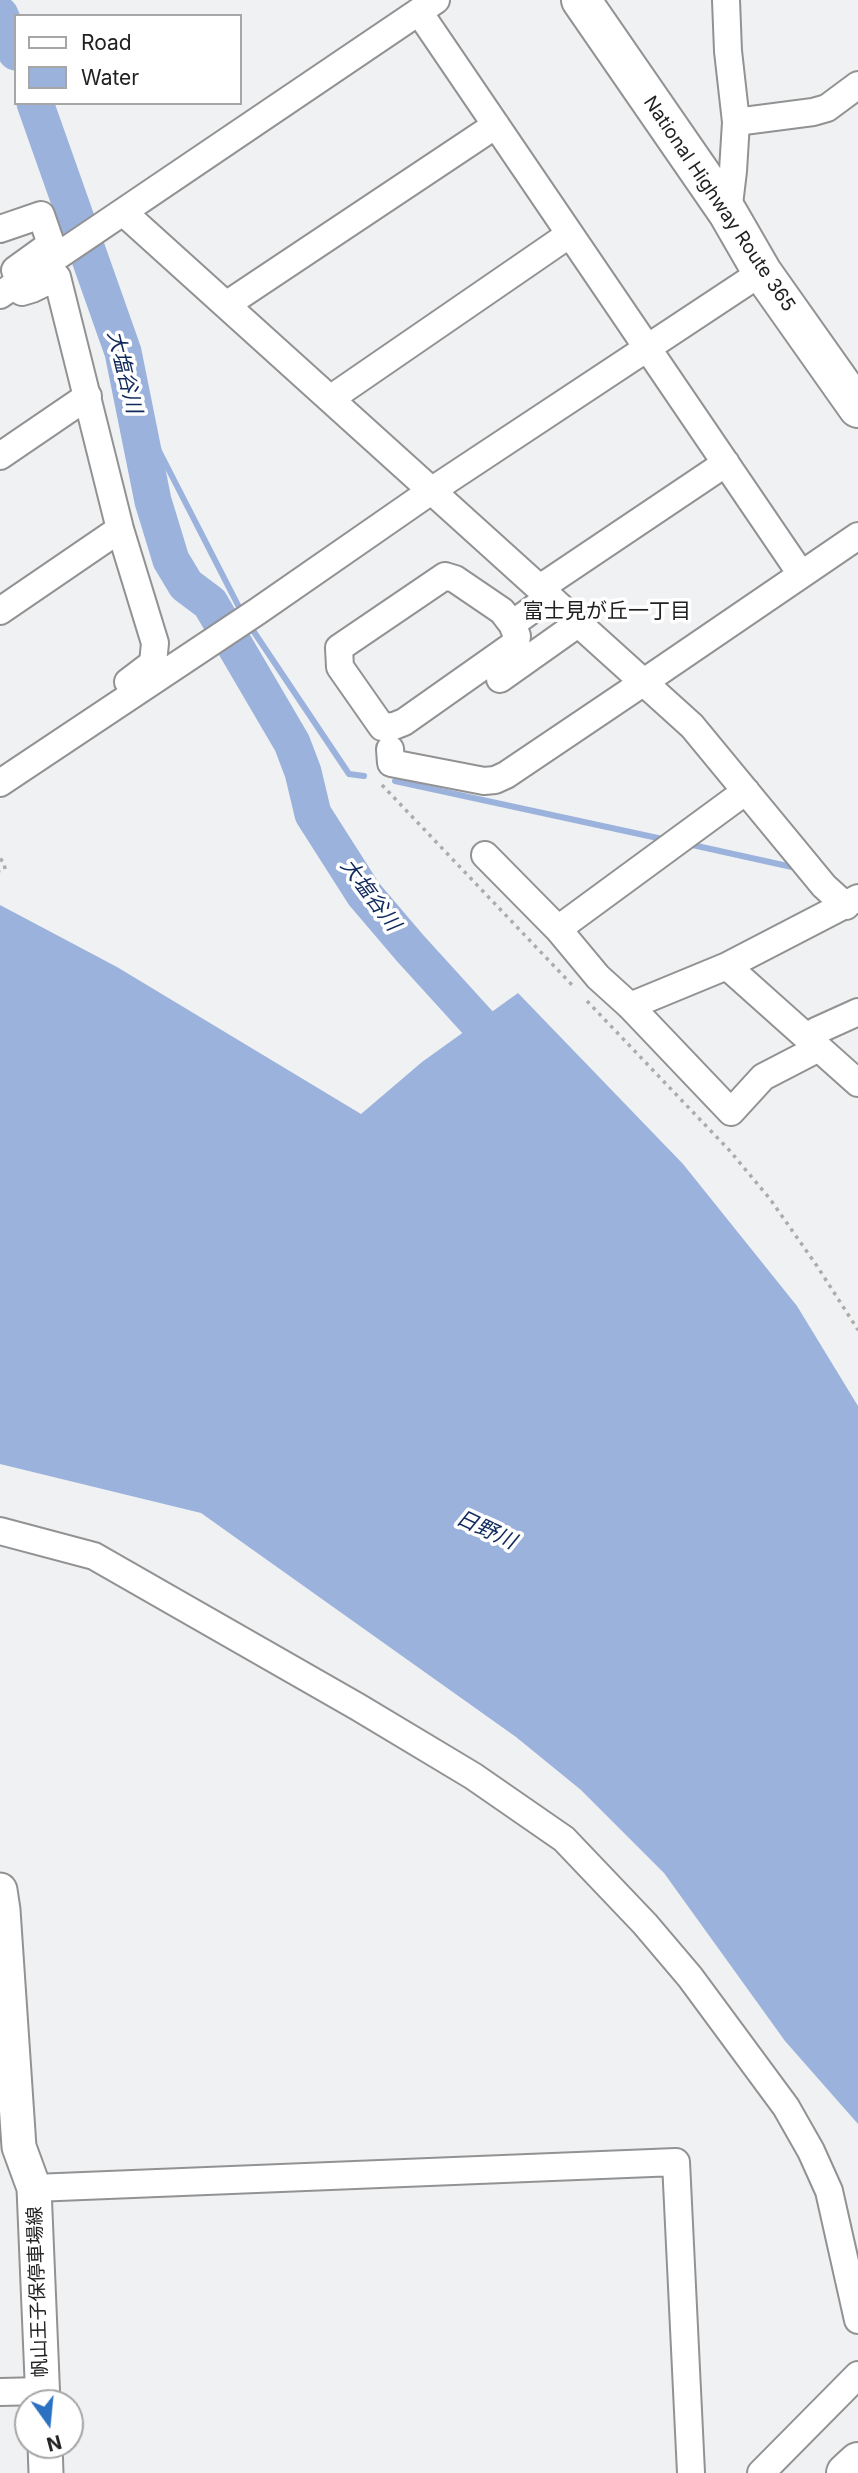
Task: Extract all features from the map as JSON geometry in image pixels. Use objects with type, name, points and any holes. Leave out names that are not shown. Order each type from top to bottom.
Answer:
[{"type":"highway","name":"National Highway Route 365","points":[[581,0],[728,213],[762,272],[858,408]]},
{"type":"highway","points":[[846,2473],[858,2462]]},
{"type":"main road","name":"帆山王子保停車場線","points":[[0,1890],[3,1910],[7,2078],[19,2147],[34,2188],[42,2389]]},
{"type":"street","points":[[726,0],[728,51],[736,122],[728,213]]},
{"type":"street","points":[[10,289],[428,6],[496,125],[801,574]]},
{"type":"street","points":[[736,122],[827,108],[858,85]]},
{"type":"street","points":[[226,306],[496,125]]},
{"type":"street","points":[[123,212],[692,726],[824,886],[852,902]]},
{"type":"street","points":[[0,229],[41,215],[51,244],[15,270],[10,289]]},
{"type":"street","points":[[330,400],[570,234]]},
{"type":"street","points":[[0,783],[258,611],[431,491],[762,272]]},
{"type":"street","points":[[10,289],[25,292],[57,277],[120,529],[155,643],[155,653],[149,667],[119,689],[100,716]]},
{"type":"street","points":[[0,456],[88,396]]},
{"type":"street","points":[[512,624],[545,593],[726,463]]},
{"type":"street","points":[[0,611],[120,529]]},
{"type":"street","points":[[390,756],[484,781],[506,775],[858,536]]},
{"type":"street","points":[[445,576],[455,579],[496,606],[512,624],[517,636],[512,647],[404,722],[394,726],[382,727],[378,724],[338,661],[343,645],[445,576]]},
{"type":"street","points":[[500,679],[579,623]]},
{"type":"street","points":[[558,929],[746,791]]},
{"type":"street","points":[[485,855],[558,929],[597,977],[630,1006],[732,1112],[763,1077],[814,1043],[816,1031],[858,1012]]},
{"type":"street","points":[[630,1006],[727,966],[852,902]]},
{"type":"street","points":[[727,966],[858,1083]]},
{"type":"street","points":[[0,1531],[94,1556],[404,1735],[472,1776],[564,1839],[645,1924],[690,1977],[786,2107],[811,2151],[829,2191],[858,2320]]},
{"type":"street","points":[[34,2188],[676,2162],[691,2473]]},
{"type":"street","points":[[761,2473],[858,2375]]},
{"type":"path","points":[[390,756],[375,772],[385,790],[577,990]]},
{"type":"path","points":[[0,859],[4,862],[5,869],[0,871]]},
{"type":"path","points":[[587,1000],[730,1150],[770,1199],[858,1329]]},
{"type":"water","name":"日野川","points":[[0,905],[117,967],[361,1114],[422,1062],[518,993],[683,1164],[797,1306],[858,1406],[858,2124],[785,2041],[664,1873],[581,1790],[516,1737],[201,1513],[0,1464]]},
{"type":"waterway","name":"大塩谷川","points":[[0,15],[14,47]]},
{"type":"waterway","name":"大塩谷川","points":[[36,105],[123,352],[153,501],[171,560],[186,585],[210,603],[292,743],[303,772],[313,814],[364,894],[510,1058]]},
{"type":"waterway","points":[[133,400],[242,613]]},
{"type":"waterway","points":[[250,626],[349,774],[364,776]]},
{"type":"waterway","points":[[395,781],[667,840]]},
{"type":"waterway","points":[[688,844],[792,867]]},
{"type":"district","name":"富士見が丘一丁目","points":[[607,612]]}]
